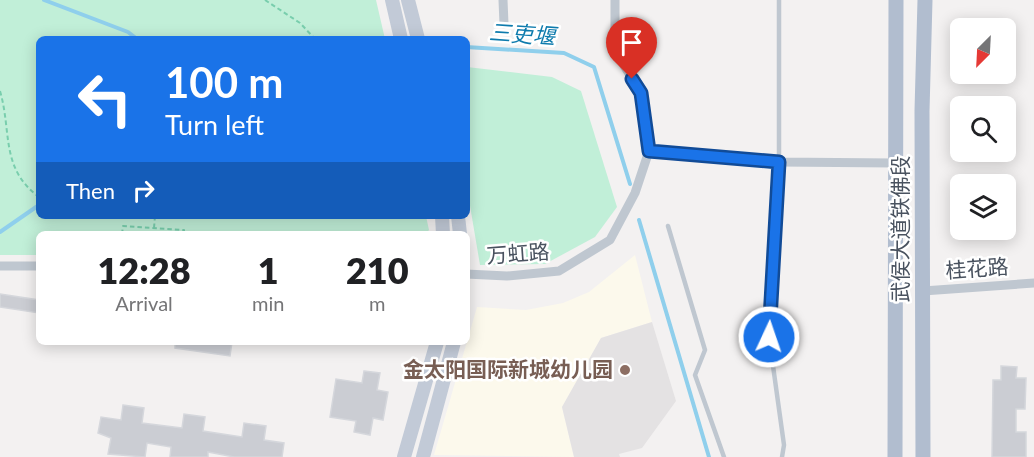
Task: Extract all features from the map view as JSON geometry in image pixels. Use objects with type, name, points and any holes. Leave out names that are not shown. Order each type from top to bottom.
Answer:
[{"type":"main road","name":"武侯大道铁佛段","points":[[895,457],[896,0]]},
{"type":"main road","name":"武侯大道铁佛段","points":[[923,457],[925,0]]},
{"type":"street","points":[[392,0],[400,36]]},
{"type":"street","points":[[408,0],[417,36]]},
{"type":"street","points":[[503,0],[504,24]]},
{"type":"street","points":[[615,0],[615,51],[641,93],[649,151],[779,162],[894,163]]},
{"type":"street","name":"万虹路","points":[[470,274],[507,276],[559,271],[609,240],[635,193],[649,151]]},
{"type":"street","points":[[0,266],[36,266]]},
{"type":"street","name":"桂花路","points":[[923,291],[1034,283]]},
{"type":"street","points":[[404,457],[436,345]]},
{"type":"street","points":[[423,457],[453,345]]},
{"type":"lane","points":[[778,0],[779,162],[769,337],[784,446],[782,457]]},
{"type":"lane","points":[[668,226],[705,350],[696,375],[724,457]]},
{"type":"path","points":[[265,0],[300,23],[312,36]]},
{"type":"path","points":[[0,91],[6,152],[9,161],[36,195]]},
{"type":"path","points":[[154,228],[155,219]]},
{"type":"path","points":[[122,231],[123,226],[184,231]]},
{"type":"shaded area","points":[[635,255],[652,322],[601,338],[562,407],[574,457],[434,455],[466,345],[470,345],[470,331],[477,307],[526,310],[563,303],[589,292]]},
{"type":"shaded area","name":"金太阳国际新城幼儿园","points":[[652,322],[676,401],[642,448],[619,454],[620,457],[574,457],[562,407],[601,338]]},
{"type":"green space","points":[[0,0],[376,0],[384,36],[36,36],[36,219],[427,219],[428,231],[36,231],[36,255],[0,255]]},
{"type":"green space","points":[[470,67],[552,77],[581,91],[617,207],[595,237],[545,264],[480,265],[470,206]]},
{"type":"building","points":[[0,294],[36,300],[36,313],[0,307]]},
{"type":"building","points":[[175,345],[232,345],[230,356],[175,348]]},
{"type":"building","points":[[1001,366],[1017,367],[1016,378],[1026,378],[1025,409],[1016,409],[1016,432],[1026,432],[1026,457],[992,457],[993,380],[1001,380]]},
{"type":"building","points":[[364,371],[380,373],[377,390],[388,392],[383,420],[373,418],[370,435],[354,432],[356,421],[330,417],[336,379],[362,383]]},
{"type":"building","points":[[123,405],[144,408],[142,423],[182,428],[184,414],[205,417],[203,431],[242,437],[244,423],[266,426],[264,440],[284,443],[282,457],[234,457],[208,452],[208,457],[170,457],[171,447],[147,443],[145,457],[108,454],[111,438],[98,433],[101,417],[121,420]]},
{"type":"waterway","points":[[44,0],[133,36]]},
{"type":"waterway","name":"三吏堰","points":[[470,47],[564,53],[594,67],[630,184]]},
{"type":"waterway","points":[[0,232],[36,207]]},
{"type":"waterway","name":"三吏堰","points":[[639,220],[709,457]]},
{"type":"place","name":"金太阳国际新城幼儿园","points":[[625,370]]},
{"type":"route","points":[[632,79],[641,93],[649,151],[779,162],[769,337]]}]
